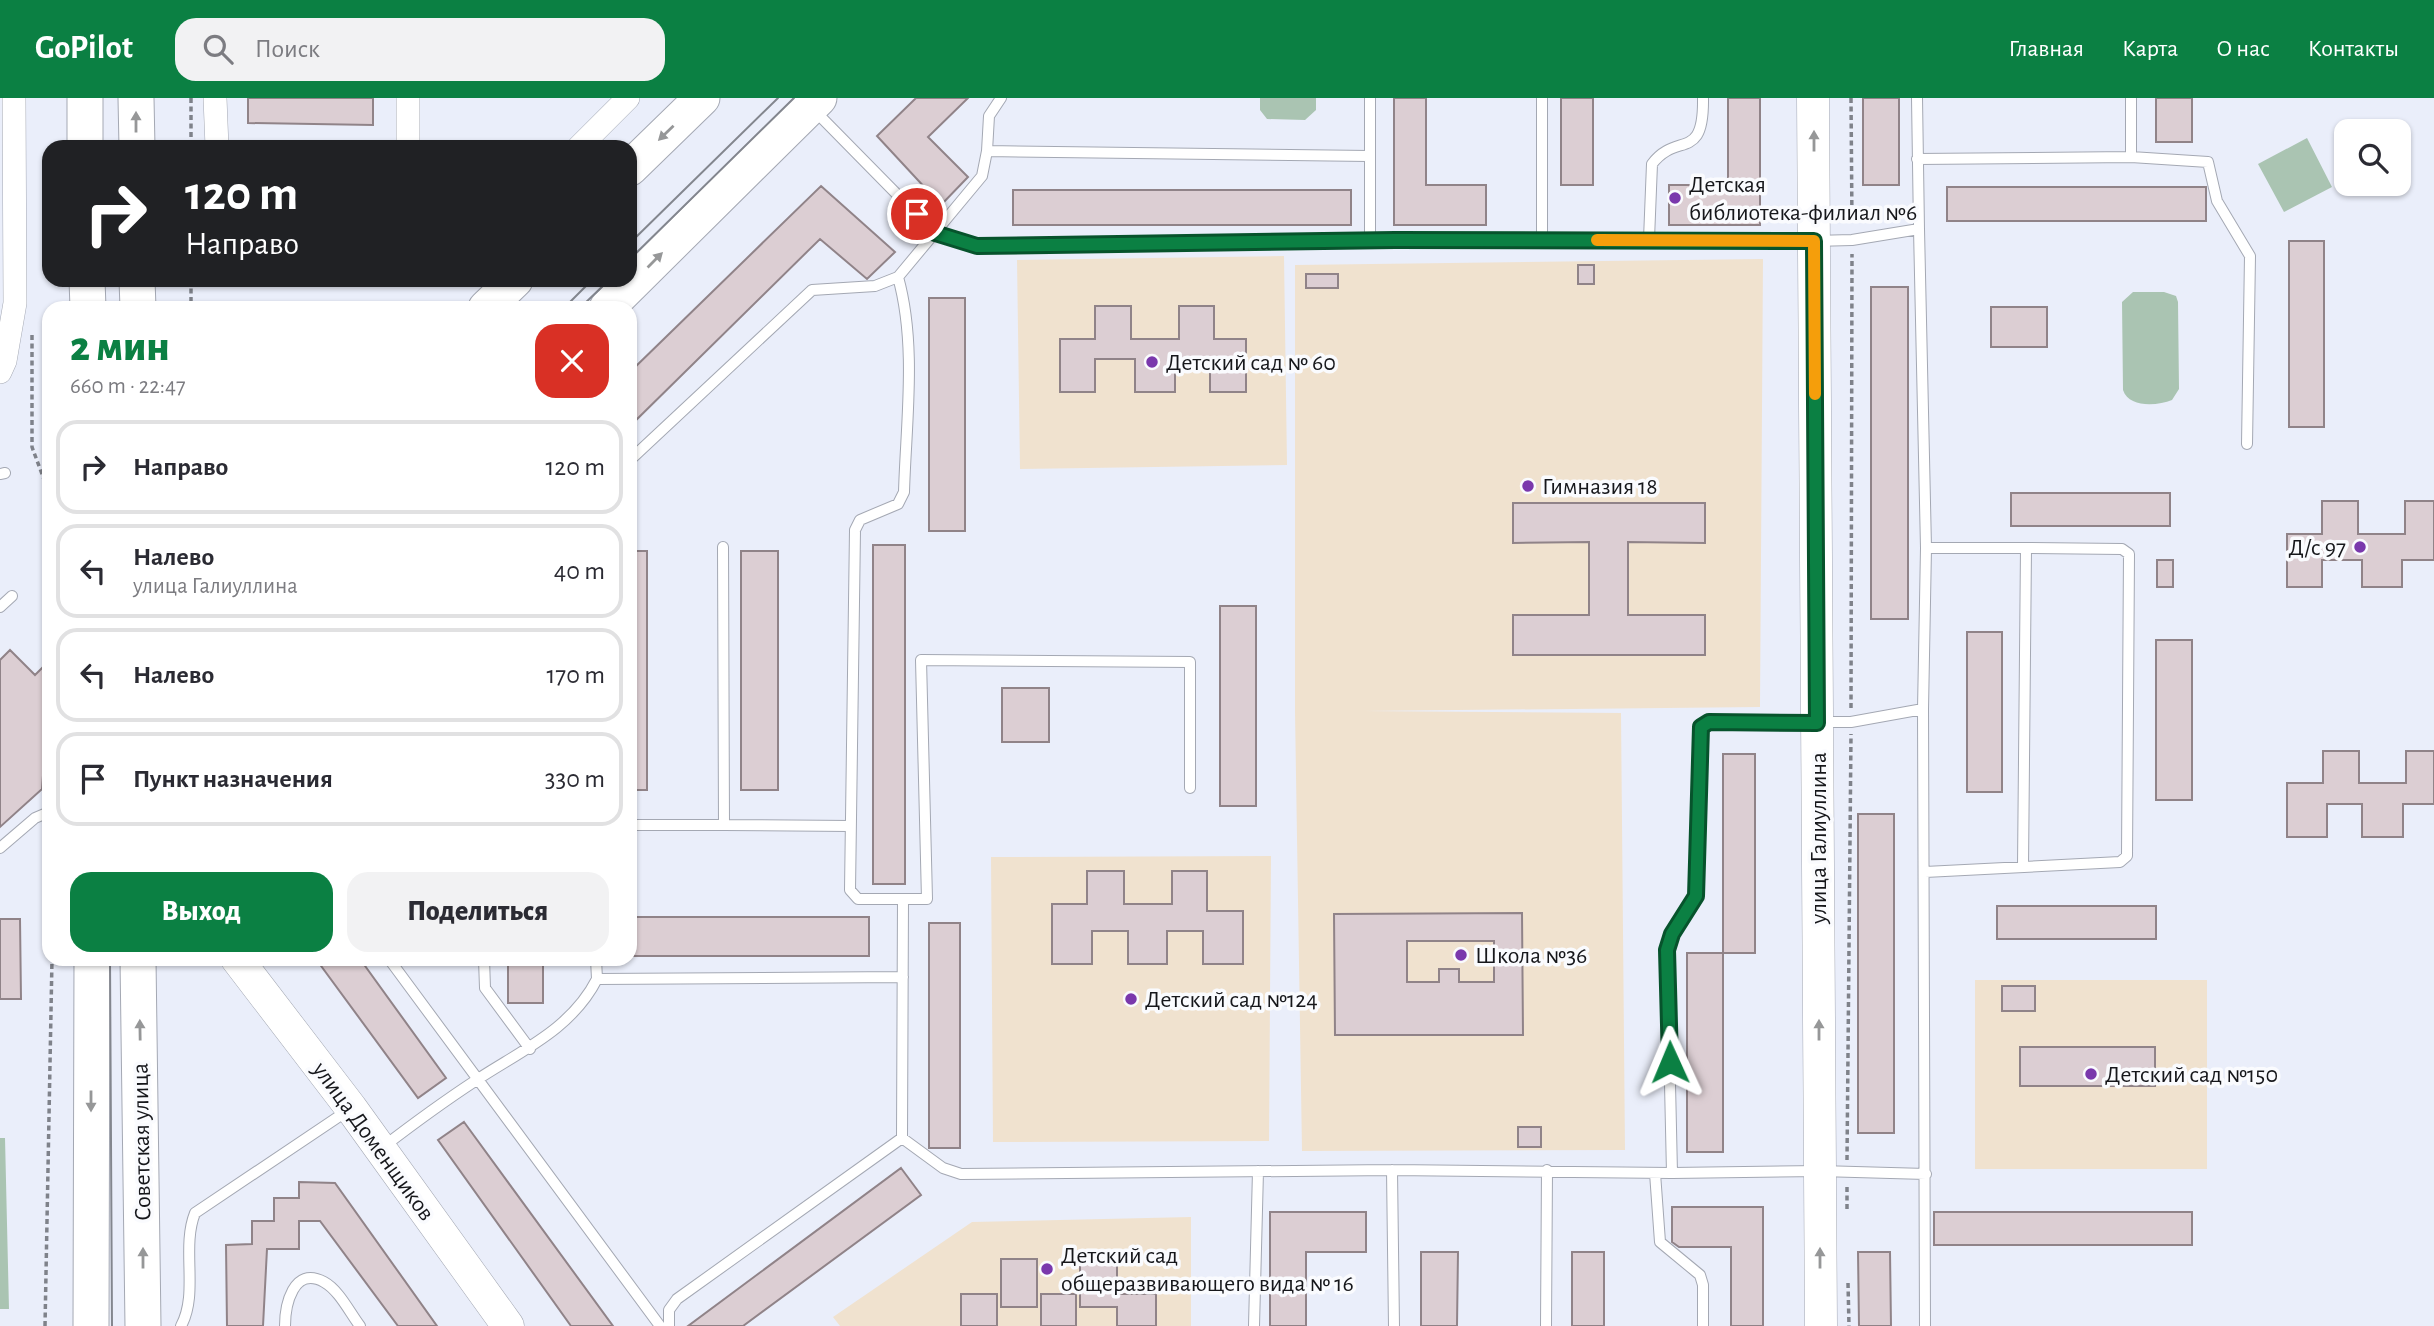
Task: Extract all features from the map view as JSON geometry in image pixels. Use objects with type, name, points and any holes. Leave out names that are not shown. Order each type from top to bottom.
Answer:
[{"type":"main road","points":[[85,98],[85,140]]},
{"type":"main road","points":[[136,98],[137,140]]},
{"type":"main road","points":[[637,161],[702,98]]},
{"type":"main road","points":[[637,278],[815,102]]},
{"type":"main road","points":[[614,301],[628,287]]},
{"type":"main road","name":"Советская улица","points":[[91,1326],[92,966]]},
{"type":"main road","name":"Советская улица","points":[[138,966],[143,1326]]},
{"type":"street","points":[[0,372],[5,361],[15,303],[13,98]]},
{"type":"street","points":[[215,98],[217,140]]},
{"type":"street","points":[[408,98],[408,140]]},
{"type":"street","points":[[586,140],[628,98]]},
{"type":"street","name":"улица Галиуллина","points":[[1814,98],[1821,1326]]},
{"type":"street","name":"улица Доменщиков","points":[[242,966],[351,1108],[508,1326]]},
{"type":"lane","points":[[637,453],[812,289],[875,285],[898,277],[982,176],[989,117],[1001,98]]},
{"type":"lane","points":[[1370,98],[1370,241]]},
{"type":"lane","points":[[1542,98],[1542,240]]},
{"type":"lane","points":[[1649,239],[1652,164],[1657,156],[1690,143],[1697,137],[1702,126],[1703,98]]},
{"type":"lane","points":[[1917,98],[1926,548],[1923,709],[1926,872],[1925,1326]]},
{"type":"lane","points":[[2131,98],[2131,157]]},
{"type":"lane","points":[[815,102],[935,233],[977,246],[1649,239],[1814,241],[1852,240],[1919,229]]},
{"type":"lane","points":[[987,151],[1369,156]]},
{"type":"lane","points":[[1917,159],[2131,157],[2208,162],[2217,201],[2250,256],[2247,444]]},
{"type":"lane","points":[[898,277],[908,332],[904,492],[898,504],[860,520],[855,530],[850,826],[852,896],[927,899],[921,660],[1190,662],[1190,788]]},
{"type":"lane","points":[[723,547],[724,825]]},
{"type":"lane","points":[[1926,548],[2122,549],[2129,554],[2127,856],[2120,862],[1926,872]]},
{"type":"lane","points":[[2023,866],[2026,548]]},
{"type":"lane","points":[[0,607],[12,596]]},
{"type":"lane","points":[[1672,1173],[1667,950],[1672,934],[1696,896],[1701,727],[1709,722],[1851,722],[1923,709]]},
{"type":"lane","points":[[0,848],[42,815]]},
{"type":"lane","points":[[637,825],[850,826]]},
{"type":"lane","points":[[902,1138],[903,899]]},
{"type":"lane","points":[[394,966],[660,1326]]},
{"type":"lane","points":[[484,966],[485,988],[530,1049]]},
{"type":"lane","points":[[380,1150],[478,1079],[530,1049],[570,1016],[588,997],[597,979],[596,966]]},
{"type":"lane","points":[[597,979],[903,976]]},
{"type":"lane","points":[[181,1326],[187,1303],[189,1238],[195,1213],[351,1108]]},
{"type":"lane","points":[[902,1138],[943,1168],[961,1174],[1547,1170],[1926,1174]]},
{"type":"lane","points":[[669,1326],[669,1310],[677,1299],[902,1138]]},
{"type":"lane","points":[[1392,1170],[1394,1326]]},
{"type":"lane","points":[[1546,1326],[1547,1170]]},
{"type":"lane","points":[[1254,1326],[1258,1171]]},
{"type":"lane","points":[[1655,1172],[1660,1242],[1700,1275],[1703,1285],[1703,1326]]},
{"type":"lane","points":[[285,1326],[287,1297],[302,1281],[314,1279],[324,1282],[332,1289],[360,1326]]},
{"type":"path","points":[[191,98],[191,140]]},
{"type":"path","points":[[45,1326],[52,966]]},
{"type":"shaded area","name":"Детский сад № 60","points":[[1284,256],[1287,465],[1020,469],[1017,260]]},
{"type":"shaded area","points":[[1763,259],[1760,707],[1364,711],[1621,713],[1625,1150],[1302,1151],[1295,712],[1295,265]]},
{"type":"shaded area","name":"Детский сад №124","points":[[1271,856],[1269,1141],[993,1142],[991,857]]},
{"type":"shaded area","name":"Детский сад №150","points":[[1975,980],[2207,980],[2207,1169],[1975,1169]]},
{"type":"shaded area","name":"Детский сад общеразвивающего вида № 16","points":[[1191,1217],[1191,1326],[840,1326],[833,1317],[972,1222]]},
{"type":"green space","points":[[1260,98],[1316,98],[1316,110],[1305,120],[1267,119],[1260,110]]},
{"type":"green space","points":[[2307,138],[2332,187],[2284,212],[2258,164]]},
{"type":"green space","points":[[2133,292],[2164,292],[2176,296],[2178,302],[2179,389],[2172,400],[2159,404],[2137,403],[2126,396],[2123,390],[2122,302]]},
{"type":"green space","points":[[0,1138],[5,1138],[9,1309],[0,1309]]},
{"type":"building","points":[[248,98],[373,98],[373,125],[248,123]]},
{"type":"building","points":[[916,98],[968,98],[928,137],[968,177],[941,205],[877,136]]},
{"type":"building","points":[[1394,98],[1426,98],[1426,185],[1486,185],[1486,225],[1394,225]]},
{"type":"building","points":[[1561,98],[1593,98],[1593,185],[1561,185]]},
{"type":"building","points":[[1728,98],[1760,98],[1760,225],[1669,225],[1669,185],[1728,185]]},
{"type":"building","points":[[1863,98],[1899,98],[1899,185],[1863,185]]},
{"type":"building","points":[[2156,98],[2192,98],[2192,142],[2156,142]]},
{"type":"building","points":[[821,186],[895,252],[867,279],[820,239],[637,419],[637,365]]},
{"type":"building","points":[[1947,187],[2206,187],[2206,221],[1947,221]]},
{"type":"building","points":[[1013,190],[1351,190],[1351,225],[1013,225]]},
{"type":"building","points":[[2289,241],[2324,241],[2324,427],[2289,427]]},
{"type":"building","points":[[1578,265],[1594,265],[1594,284],[1578,284]]},
{"type":"building","points":[[1306,274],[1338,274],[1338,288],[1306,288]]},
{"type":"building","points":[[1871,287],[1908,287],[1908,619],[1871,619]]},
{"type":"building","points":[[929,298],[965,298],[965,531],[929,531]]},
{"type":"building","points":[[1095,306],[1131,306],[1131,339],[1179,339],[1179,306],[1214,306],[1214,339],[1246,339],[1246,392],[1210,392],[1210,359],[1175,359],[1175,392],[1135,392],[1135,359],[1095,359],[1095,392],[1060,392],[1060,339],[1095,339]]},
{"type":"building","points":[[1991,307],[2047,307],[2047,347],[1991,347]]},
{"type":"building","points":[[2011,493],[2170,493],[2170,526],[2011,526]]},
{"type":"building","name":"Д/с 97","points":[[2322,501],[2358,501],[2358,534],[2405,534],[2405,501],[2434,501],[2434,560],[2402,560],[2402,587],[2362,587],[2362,560],[2322,560],[2322,587],[2287,587],[2287,534],[2322,534]]},
{"type":"building","points":[[1513,503],[1705,503],[1705,543],[1628,542],[1628,615],[1705,615],[1705,655],[1513,655],[1513,615],[1589,615],[1589,542],[1513,543]]},
{"type":"building","points":[[873,545],[905,545],[905,884],[873,884]]},
{"type":"building","points":[[637,551],[647,551],[647,790],[637,790]]},
{"type":"building","points":[[741,551],[778,551],[778,790],[741,790]]},
{"type":"building","points":[[2157,560],[2173,560],[2173,587],[2157,587]]},
{"type":"building","points":[[1220,606],[1256,606],[1256,806],[1220,806]]},
{"type":"building","points":[[1967,632],[2002,632],[2002,792],[1967,792]]},
{"type":"building","points":[[2156,640],[2192,640],[2192,800],[2156,800]]},
{"type":"building","points":[[10,650],[35,675],[42,668],[42,789],[0,827],[0,660]]},
{"type":"building","points":[[1002,688],[1049,688],[1049,742],[1002,742]]},
{"type":"building","points":[[2323,751],[2359,751],[2359,783],[2406,783],[2406,751],[2434,751],[2434,804],[2403,804],[2403,837],[2362,837],[2362,804],[2327,804],[2327,837],[2287,837],[2287,783],[2323,783]]},
{"type":"building","points":[[1723,754],[1755,754],[1755,953],[1723,953]]},
{"type":"building","points":[[1858,814],[1894,814],[1894,1133],[1858,1133]]},
{"type":"building","points":[[1087,871],[1124,871],[1124,904],[1172,904],[1172,871],[1207,871],[1207,911],[1243,911],[1243,964],[1203,964],[1203,931],[1167,931],[1167,964],[1128,964],[1128,931],[1092,931],[1092,964],[1052,964],[1052,904],[1087,904]]},
{"type":"building","points":[[1997,906],[2156,906],[2156,939],[1997,939]]},
{"type":"building","points":[[1522,913],[1523,1035],[1335,1035],[1334,914]],"holes":[[[1407,941],[1494,941],[1494,982],[1459,982],[1459,969],[1439,969],[1439,982],[1407,982]]]},
{"type":"building","points":[[637,917],[869,917],[869,956],[637,956]]},
{"type":"building","points":[[0,919],[20,919],[21,999],[0,999]]},
{"type":"building","points":[[929,923],[960,923],[960,1148],[929,1148]]},
{"type":"building","points":[[1687,953],[1723,953],[1723,1152],[1687,1152]]},
{"type":"building","points":[[321,966],[365,966],[446,1078],[418,1098]]},
{"type":"building","points":[[508,966],[543,966],[543,1003],[508,1003]]},
{"type":"building","points":[[2002,986],[2035,986],[2035,1011],[2002,1011]]},
{"type":"building","points":[[2020,1047],[2155,1047],[2155,1086],[2020,1086]]},
{"type":"building","points":[[464,1122],[613,1326],[571,1326],[438,1140]]},
{"type":"building","points":[[1518,1127],[1541,1127],[1541,1147],[1518,1147]]},
{"type":"building","points":[[901,1168],[921,1195],[743,1326],[688,1326]]},
{"type":"building","points":[[299,1182],[335,1183],[437,1326],[398,1326],[320,1221],[299,1221],[299,1249],[267,1249],[263,1326],[227,1326],[226,1245],[252,1244],[252,1221],[274,1221],[274,1198],[299,1198]]},
{"type":"building","points":[[1672,1207],[1763,1207],[1763,1326],[1731,1326],[1731,1247],[1679,1247],[1672,1242]]},
{"type":"building","points":[[1270,1212],[1366,1212],[1366,1252],[1306,1252],[1306,1326],[1270,1326]]},
{"type":"building","points":[[1934,1212],[2192,1212],[2192,1245],[1934,1245]]},
{"type":"building","points":[[1421,1252],[1458,1252],[1457,1326],[1421,1326]]},
{"type":"building","points":[[1572,1252],[1604,1252],[1604,1326],[1572,1326]]},
{"type":"building","points":[[1858,1252],[1890,1252],[1891,1326],[1859,1326]]},
{"type":"building","points":[[1001,1259],[1037,1259],[1037,1307],[1001,1307]]},
{"type":"building","points":[[1080,1259],[1117,1259],[1117,1294],[1156,1294],[1156,1326],[1117,1326],[1117,1307],[1080,1307]]},
{"type":"building","points":[[961,1294],[997,1294],[997,1326],[961,1326]]},
{"type":"building","points":[[1041,1294],[1076,1294],[1076,1326],[1041,1326]]},
{"type":"tram line","points":[[637,236],[778,98]]},
{"type":"tram line","points":[[637,252],[794,98]]},
{"type":"tram line","points":[[571,301],[585,287]]},
{"type":"tram line","points":[[587,301],[602,287]]},
{"type":"tram line","points":[[110,966],[112,1326]]},
{"type":"slow traffic","points":[[1597,240],[1814,241],[1815,394]]},
{"type":"place","name":"Детская библиотека-филиал №6","points":[[1675,198]]},
{"type":"place","name":"Детский сад № 60","points":[[1152,362]]},
{"type":"place","name":"Гимназия 18","points":[[1528,486]]},
{"type":"place","name":"Д/с 97","points":[[2360,547]]},
{"type":"place","name":"Школа №36","points":[[1461,955]]},
{"type":"place","name":"Детский сад №124","points":[[1131,999]]},
{"type":"place","name":"Детский сад №150","points":[[2091,1074]]},
{"type":"place","name":"Детский сад общеразвивающего вида № 16","points":[[1047,1269]]},
{"type":"route","points":[[917,214],[935,233],[977,246],[1395,240],[1814,241],[1817,723],[1706,722],[1701,727],[1698,886],[1693,905],[1672,934],[1667,950],[1670,1062]]}]
